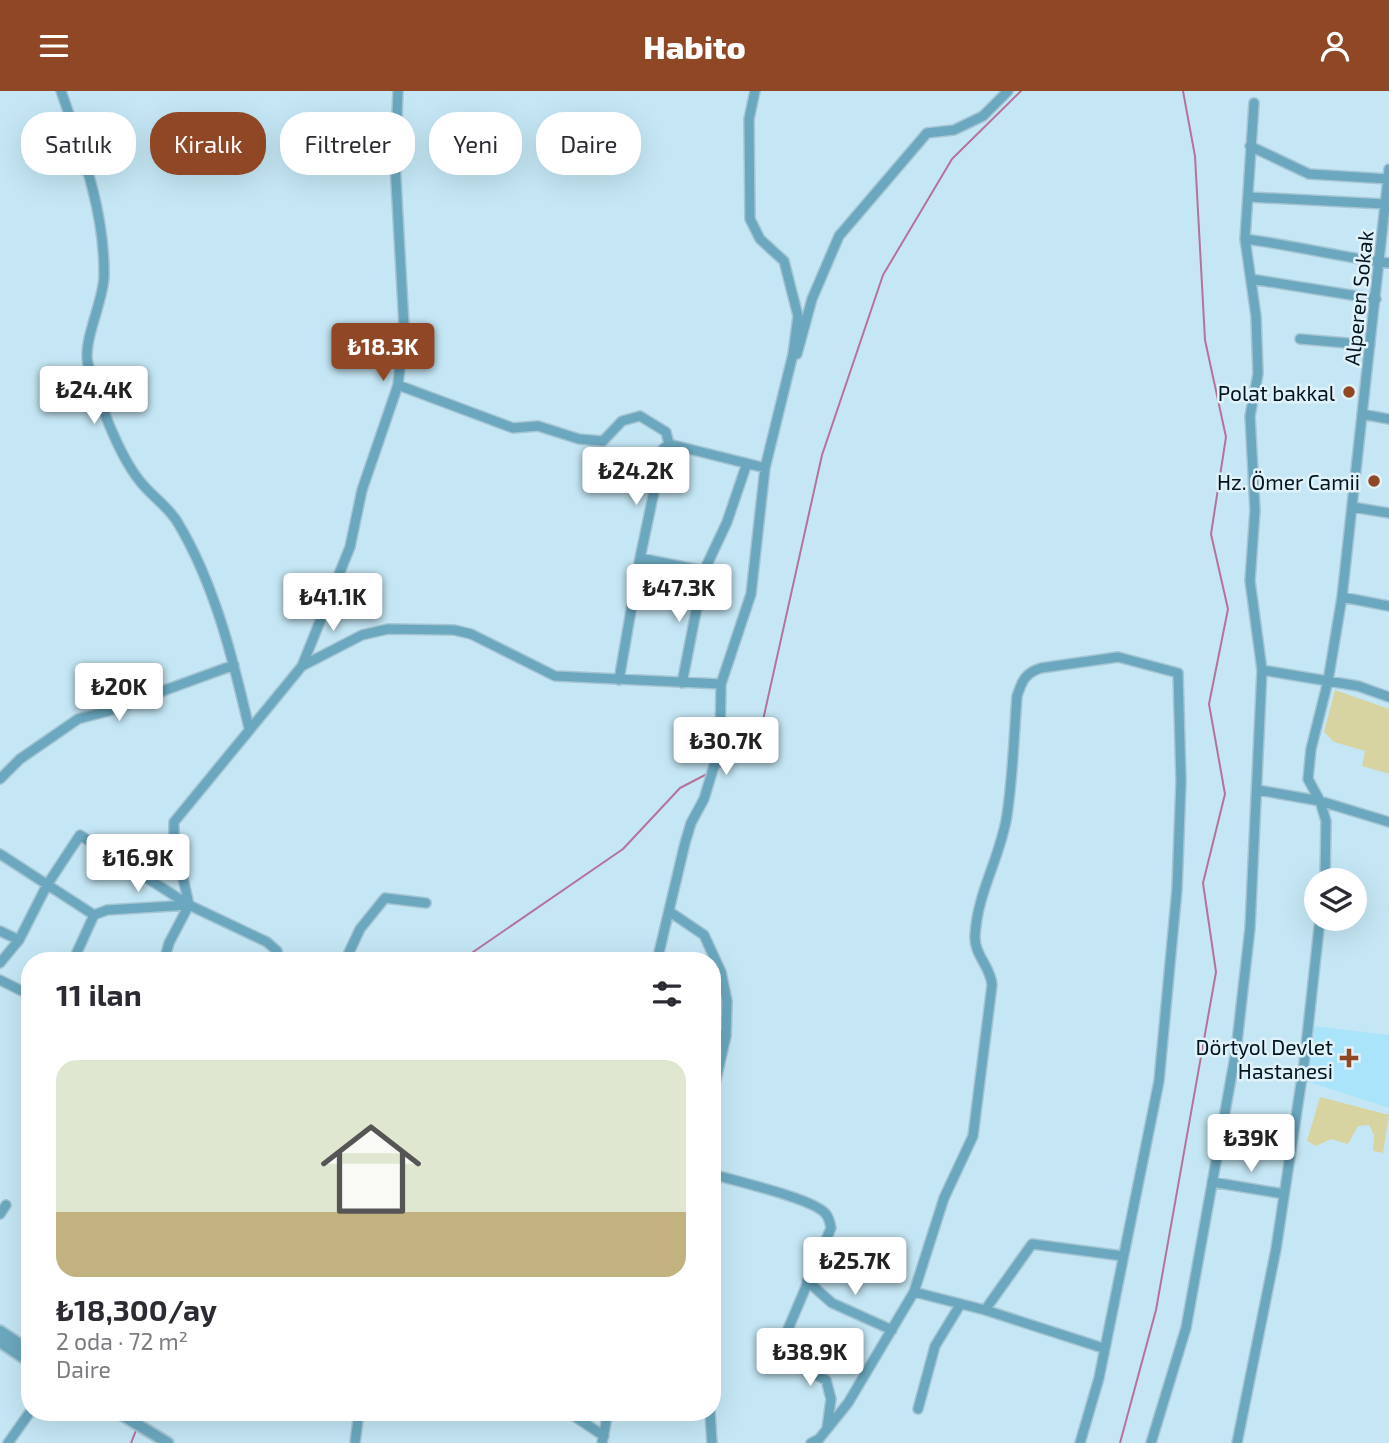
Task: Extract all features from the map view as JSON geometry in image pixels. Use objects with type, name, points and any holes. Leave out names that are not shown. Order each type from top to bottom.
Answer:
[{"type":"street","points":[[61,91],[86,163],[103,241],[104,279],[87,359],[104,411],[138,479],[177,521],[205,579],[234,664],[249,728]]},
{"type":"street","points":[[166,952],[189,905],[174,837],[174,822],[302,666],[350,547],[362,490],[398,385],[404,326],[395,163],[398,91]]},
{"type":"street","points":[[659,952],[691,823],[705,799],[720,746],[721,684],[751,594],[765,468],[793,354],[798,316],[784,261],[760,239],[750,219],[750,119],[755,91]]},
{"type":"street","points":[[782,393],[803,337],[812,299],[839,236],[928,133],[954,130],[983,116],[1008,91]]},
{"type":"street","points":[[1151,1443],[1186,1328],[1236,1051],[1250,928],[1262,670],[1250,581],[1255,510],[1251,416],[1258,374],[1256,316],[1245,239],[1254,103]]},
{"type":"street","points":[[1250,146],[1309,174],[1388,180]]},
{"type":"street","name":"Alperen Sokak","points":[[1325,868],[1325,821],[1320,801],[1308,779],[1311,749],[1328,681],[1342,597],[1370,345],[1384,263],[1385,204],[1389,169]]},
{"type":"street","points":[[1249,197],[1385,204]]},
{"type":"street","points":[[1245,239],[1384,263]]},
{"type":"street","points":[[1251,279],[1376,299]]},
{"type":"street","points":[[1300,339],[1370,345]]},
{"type":"street","points":[[398,385],[513,428],[538,426],[579,439],[603,441],[622,421],[640,417],[666,432],[669,445]]},
{"type":"street","points":[[1362,414],[1389,419]]},
{"type":"street","points":[[619,680],[640,558],[663,449],[669,445],[746,466],[765,468]]},
{"type":"street","points":[[682,683],[704,571],[727,521],[746,466]]},
{"type":"street","points":[[1352,507],[1389,513]]},
{"type":"street","points":[[640,558],[704,571]]},
{"type":"street","points":[[1342,597],[1389,606]]},
{"type":"street","points":[[302,666],[362,635],[388,629],[454,629],[471,634],[555,676],[721,684]]},
{"type":"street","points":[[819,1442],[849,1403],[914,1292],[944,1198],[973,1136],[992,985],[992,975],[979,955],[975,938],[980,905],[1007,815],[1017,696],[1030,671],[1118,657],[1178,673],[1181,781],[1174,947],[1159,1081],[1099,1378],[1080,1443]]},
{"type":"street","points":[[0,779],[14,764],[78,719],[105,712],[234,664]]},
{"type":"street","points":[[1262,670],[1358,686],[1389,697]]},
{"type":"street","points":[[1258,790],[1320,801],[1389,822]]},
{"type":"street","points":[[0,963],[19,940],[47,885],[80,835],[189,905],[267,942],[277,952]]},
{"type":"street","points":[[0,854],[94,915]]},
{"type":"street","points":[[349,952],[360,929],[385,898],[426,903]]},
{"type":"street","points":[[77,952],[94,915],[107,910],[189,905]]},
{"type":"street","points":[[670,912],[704,935],[713,952]]},
{"type":"street","points":[[0,931],[19,940]]},
{"type":"street","points":[[1237,1443],[1284,1194],[1304,1064],[1319,931]]},
{"type":"street","points":[[0,980],[21,990]]},
{"type":"street","points":[[721,980],[727,1001],[726,1036],[721,1058]]},
{"type":"street","points":[[721,1035],[726,1036]]},
{"type":"street","points":[[721,1177],[824,1210],[831,1228],[777,1355],[826,1380],[831,1399],[827,1429]]},
{"type":"street","points":[[1212,1182],[1284,1194]]},
{"type":"street","points":[[0,1213],[6,1205]]},
{"type":"street","points":[[985,1310],[1032,1244],[1123,1256]]},
{"type":"street","points":[[807,1281],[832,1303],[892,1330]]},
{"type":"street","points":[[914,1292],[985,1310],[1103,1348]]},
{"type":"street","points":[[918,1409],[935,1346],[960,1305]]},
{"type":"street","points":[[0,1331],[21,1345]]},
{"type":"street","points":[[0,1342],[21,1356]]},
{"type":"street","points":[[8,1443],[24,1421]]},
{"type":"street","points":[[131,1421],[161,1440]]},
{"type":"street","points":[[355,1443],[358,1421]]},
{"type":"street","points":[[580,1421],[603,1439],[606,1421]]},
{"type":"street","points":[[711,1421],[712,1443]]},
{"type":"shaded area","points":[[1335,690],[1389,709],[1389,774],[1362,766],[1365,751],[1334,742],[1324,732]]},
{"type":"shaded area","name":"Dörtyol Devlet Hastanesi","points":[[1313,1026],[1389,1035],[1389,1108],[1306,1081]]},
{"type":"shaded area","points":[[1320,1097],[1389,1115],[1383,1153],[1373,1151],[1374,1135],[1369,1125],[1358,1126],[1348,1144],[1331,1139],[1316,1146],[1307,1141]]},
{"type":"waterway","points":[[718,768],[759,738],[822,455],[883,275],[952,159],[1021,91]]},
{"type":"waterway","points":[[1120,1443],[1156,1310],[1216,972],[1203,883],[1225,794],[1209,704],[1228,609],[1211,534],[1226,437],[1205,340],[1195,156],[1183,91]]},
{"type":"waterway","points":[[473,952],[623,849],[680,788],[707,774]]},
{"type":"waterway","points":[[131,1443],[137,1428]]},
{"type":"place","name":"Polat bakkal","points":[[1349,392]]},
{"type":"place","name":"Hz. Ömer Camii","points":[[1374,481]]},
{"type":"place","name":"Dörtyol Devlet Hastanesi","points":[[1349,1058]]}]
